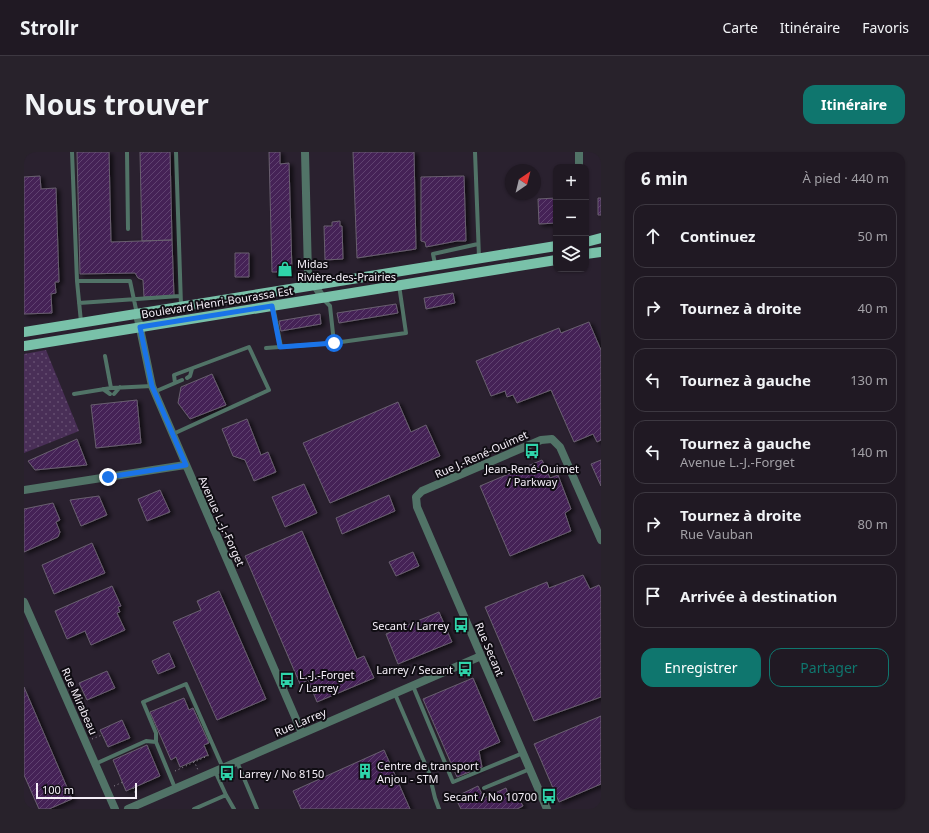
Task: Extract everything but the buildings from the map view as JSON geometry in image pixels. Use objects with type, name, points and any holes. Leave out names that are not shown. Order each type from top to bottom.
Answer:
[{"type":"main road","points":[[589,241],[601,238]]},
{"type":"main road","name":"Boulevard Henri-Bourassa Est","points":[[24,332],[435,264],[553,246]]},
{"type":"main road","points":[[589,254],[601,252]]},
{"type":"main road","name":"Boulevard Henri-Bourassa Est","points":[[24,346],[553,260]]},
{"type":"street","points":[[306,152],[308,274],[313,285],[322,297]]},
{"type":"street","points":[[579,152],[580,164]]},
{"type":"street","name":"Avenue L.-J.-Forget","points":[[137,314],[153,389],[302,733]]},
{"type":"street","name":"Rue J.-René-Ouimet","points":[[416,497],[422,491],[541,440],[552,438],[557,442],[601,540]]},
{"type":"street","points":[[24,490],[186,465]]},
{"type":"street","name":"Rue Secant","points":[[416,497],[417,507],[547,809]]},
{"type":"street","name":"Rue Mirabeau","points":[[24,602],[115,809]]},
{"type":"street","name":"Rue Larrey","points":[[128,809],[481,656]]},
{"type":"lane","points":[[72,152],[77,282],[81,322]]},
{"type":"lane","points":[[127,152],[128,229]]},
{"type":"lane","points":[[176,152],[181,307]]},
{"type":"lane","points":[[475,152],[479,257]]},
{"type":"lane","points":[[435,264],[434,254],[478,244]]},
{"type":"lane","points":[[77,282],[130,281],[137,314]]},
{"type":"lane","points":[[266,348],[334,343],[406,333],[399,285]]},
{"type":"lane","points":[[79,302],[180,296]]},
{"type":"lane","points":[[322,297],[330,306],[334,343]]},
{"type":"lane","points":[[272,306],[280,347]]},
{"type":"lane","points":[[172,434],[269,390],[249,347],[174,375],[175,383]]},
{"type":"lane","points":[[105,356],[111,388]]},
{"type":"lane","points":[[187,378],[190,376],[192,369]]},
{"type":"lane","points":[[74,394],[120,387],[153,389],[182,380]]},
{"type":"lane","points":[[103,389],[112,394],[120,387]]},
{"type":"lane","points":[[176,788],[156,742],[156,734],[143,702],[186,684],[219,769],[226,795],[234,809]]},
{"type":"lane","points":[[413,686],[453,782],[523,753]]},
{"type":"lane","points":[[395,694],[429,773],[439,809]]},
{"type":"lane","points":[[95,764],[146,741],[156,742]]},
{"type":"lane","points":[[237,762],[258,809]]},
{"type":"lane","points":[[484,788],[530,769]]},
{"type":"lane","points":[[194,809],[226,795]]},
{"type":"path","points":[[92,739],[102,735]]},
{"type":"path","points":[[169,773],[212,754]]},
{"type":"path","points":[[194,762],[198,771]]},
{"type":"path","points":[[113,787],[123,782]]},
{"type":"path","points":[[133,788],[137,798]]},
{"type":"shaded area","points":[[46,350],[79,431],[24,453],[24,354]]},
{"type":"place","name":"Midas Rivière-des-Prairies","points":[[285,269]]},
{"type":"place","name":"Jean-René-Ouimet / Parkway","points":[[532,451]]},
{"type":"place","name":"Secant / Larrey","points":[[461,625]]},
{"type":"place","name":"Larrey / Secant","points":[[465,669]]},
{"type":"place","name":"L.-J.-Forget / Larrey","points":[[287,680]]},
{"type":"place","name":"Centre de transport Anjou - STM","points":[[365,771]]},
{"type":"place","name":"Larrey / No 8150","points":[[227,773]]},
{"type":"place","name":"Secant / No 10700","points":[[549,796]]},
{"type":"route","points":[[108,477],[186,465],[162,413],[149,378],[140,327],[272,306],[280,347],[334,343]]}]
